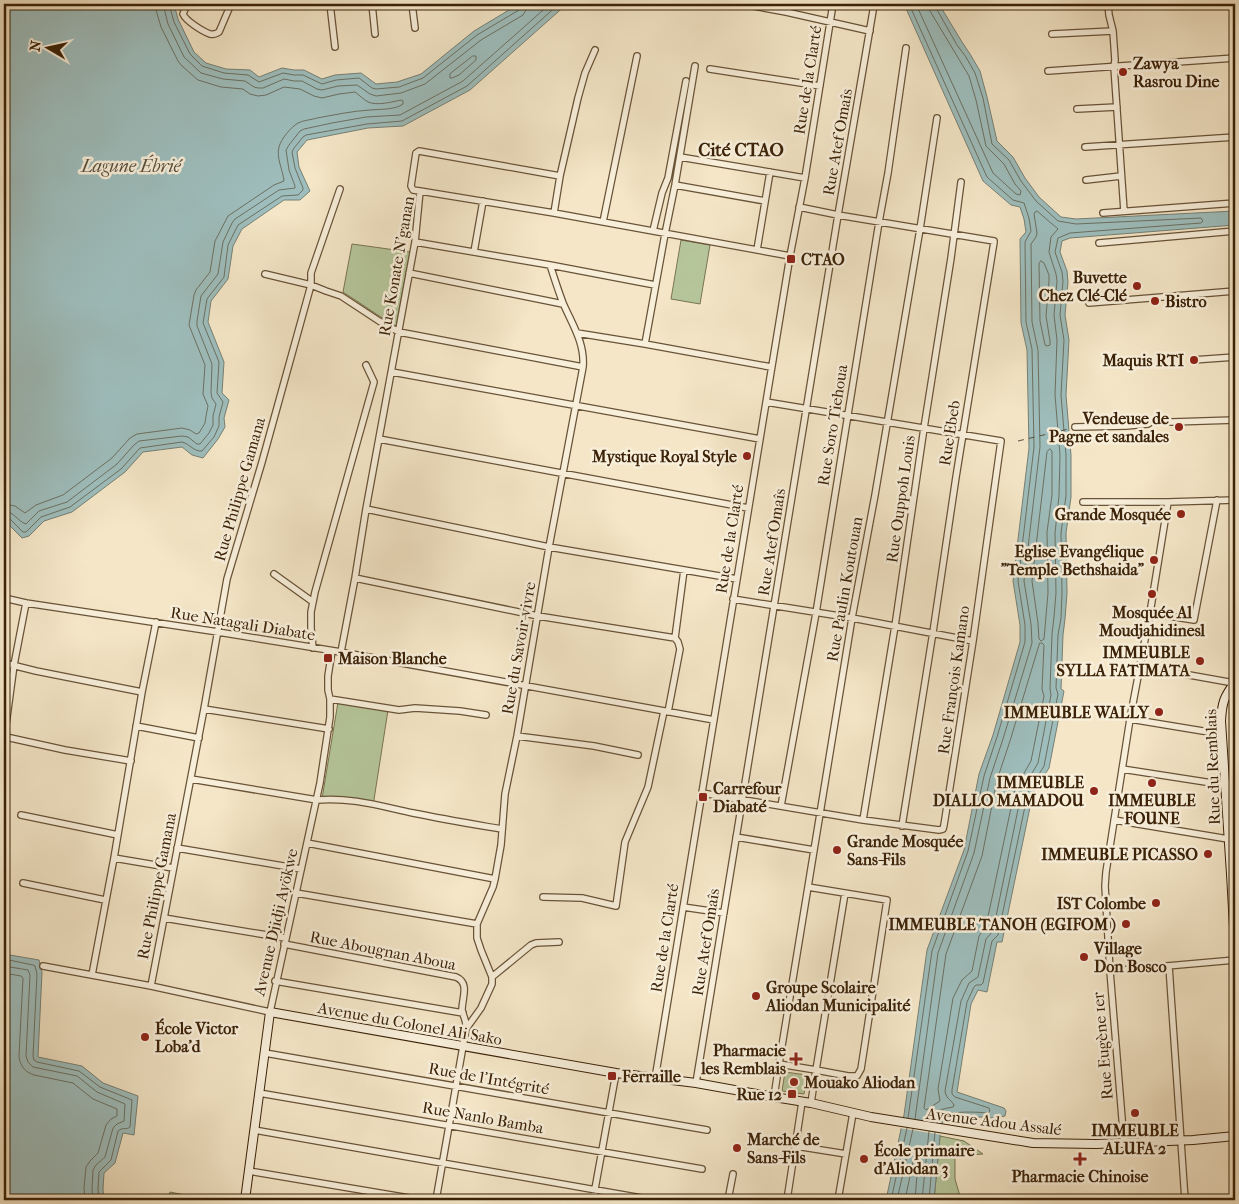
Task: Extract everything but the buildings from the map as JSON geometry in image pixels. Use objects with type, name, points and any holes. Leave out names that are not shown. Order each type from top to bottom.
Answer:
[{"type":"street","points":[[187,4],[182,14],[185,20],[210,34],[219,32],[231,4]]},
{"type":"street","points":[[330,4],[335,47]]},
{"type":"street","points":[[372,4],[375,34]]},
{"type":"street","points":[[412,4],[415,28]]},
{"type":"street","points":[[742,4],[870,31]]},
{"type":"street","name":"Rue de la Clarté","points":[[655,1078],[771,367],[805,178],[833,4]]},
{"type":"street","points":[[1108,4],[1113,31],[1124,211]]},
{"type":"street","name":"Rue Atef Omaîs","points":[[696,1083],[874,5]]},
{"type":"street","points":[[1052,34],[1113,31]]},
{"type":"street","name":"Rue Soro Tiehoua","points":[[781,806],[816,613],[888,172],[906,48]]},
{"type":"street","points":[[554,212],[560,176],[585,73],[595,50]]},
{"type":"street","points":[[602,222],[637,56]]},
{"type":"street","points":[[1048,71],[1235,58]]},
{"type":"street","points":[[645,344],[695,66]]},
{"type":"street","points":[[710,69],[820,86]]},
{"type":"street","points":[[653,232],[662,193],[668,178],[686,81]]},
{"type":"street","points":[[1077,109],[1117,107]]},
{"type":"street","name":"Rue Paulin Koutouan","points":[[774,1097],[852,618],[875,495],[937,118]]},
{"type":"street","points":[[1085,147],[1235,137]]},
{"type":"street","points":[[420,191],[413,190],[411,186],[416,153],[420,151],[560,176]]},
{"type":"street","points":[[680,157],[805,178]]},
{"type":"street","points":[[757,250],[770,172]]},
{"type":"street","points":[[1086,180],[1121,176]]},
{"type":"street","name":"Rue Ouppoh Louis","points":[[863,820],[895,626],[962,182]]},
{"type":"street","points":[[675,185],[765,201]]},
{"type":"street","name":"Rue Philippe Gamana","points":[[151,986],[199,738],[227,579],[262,462],[311,285],[311,273],[340,189]]},
{"type":"street","name":"Rue Konate N'ganan","points":[[341,652],[410,274],[420,191],[554,212],[653,232],[790,256]]},
{"type":"street","points":[[474,252],[483,201]]},
{"type":"street","points":[[1103,213],[1235,203]]},
{"type":"street","name":"Rue Ebeb","points":[[800,207],[994,241],[902,826]]},
{"type":"street","points":[[1099,243],[1235,231]]},
{"type":"street","points":[[415,242],[655,285]]},
{"type":"street","name":"Rue du Savoir-vivre","points":[[492,977],[477,938],[478,924],[495,879],[501,845],[505,794],[583,367],[583,350],[563,304],[550,265]]},
{"type":"street","points":[[265,274],[311,285],[341,296],[399,332],[583,367]]},
{"type":"street","points":[[410,274],[563,304]]},
{"type":"street","points":[[1089,302],[1235,291]]},
{"type":"street","points":[[577,334],[645,344],[771,367]]},
{"type":"street","points":[[1193,360],[1235,357]]},
{"type":"street","points":[[313,648],[311,612],[313,602],[374,382],[366,364]]},
{"type":"street","points":[[392,372],[760,439]]},
{"type":"street","points":[[766,402],[963,435]]},
{"type":"street","points":[[1075,427],[1126,426],[1148,424],[1159,420],[1172,422],[1235,420]]},
{"type":"street","name":"Rue François Kamano","points":[[702,793],[902,826],[943,829],[973,641],[1001,441],[963,435]]},
{"type":"street","points":[[379,439],[748,508]]},
{"type":"street","points":[[1150,613],[1194,620],[1217,500]]},
{"type":"street","points":[[1083,502],[1235,500]]},
{"type":"street","name":"Rue Eugène 1er","points":[[1124,1143],[1105,886],[1130,719],[1168,502]]},
{"type":"street","points":[[366,509],[549,547],[737,579]]},
{"type":"street","points":[[543,897],[582,898],[616,906],[625,842],[648,787],[680,650],[675,638],[684,570]]},
{"type":"street","points":[[274,574],[313,602]]},
{"type":"street","points":[[355,578],[538,616],[675,638]]},
{"type":"street","name":"Rue Natagali Diabate","points":[[4,598],[341,652],[714,720]]},
{"type":"street","points":[[733,599],[933,632],[973,641]]},
{"type":"street","points":[[4,746],[14,665],[26,603]]},
{"type":"street","points":[[92,975],[156,622]]},
{"type":"street","name":"Avenue Djidji Ayökwe","points":[[245,1200],[270,1012],[317,800],[329,729],[330,699],[328,676],[332,651]]},
{"type":"street","points":[[4,663],[142,692]]},
{"type":"street","points":[[1139,666],[1235,682]]},
{"type":"street","name":"Rue du Remblais","points":[[1235,682],[1226,695],[1222,707],[1221,721],[1228,839],[1233,873],[1235,945]]},
{"type":"street","points":[[330,699],[399,710],[415,708],[486,715]]},
{"type":"street","points":[[204,708],[329,729]]},
{"type":"street","points":[[1130,719],[1222,734]]},
{"type":"street","points":[[136,726],[199,738]]},
{"type":"street","points":[[517,736],[594,746],[638,755]]},
{"type":"street","points":[[6,737],[65,750],[130,761]]},
{"type":"street","points":[[1122,769],[1225,785]]},
{"type":"street","points":[[191,778],[317,800],[334,798],[350,800],[435,818],[501,828]]},
{"type":"street","points":[[21,815],[118,835]]},
{"type":"street","points":[[1114,820],[1228,839]]},
{"type":"street","points":[[736,837],[814,850]]},
{"type":"street","points":[[307,843],[495,879]]},
{"type":"street","points":[[177,848],[301,869]]},
{"type":"street","points":[[114,858],[173,868]]},
{"type":"street","points":[[23,883],[105,900]]},
{"type":"street","points":[[779,1064],[848,1076],[857,1076],[861,1069],[887,900],[808,887]]},
{"type":"street","points":[[296,893],[478,924]]},
{"type":"street","points":[[811,1103],[845,894]]},
{"type":"street","points":[[683,907],[724,913]]},
{"type":"street","points":[[164,918],[285,941]]},
{"type":"street","name":"Rue Abougnan Aboua","points":[[285,941],[461,979],[464,982],[463,1013],[466,1020],[466,1029],[436,1200]]},
{"type":"street","points":[[466,1029],[485,1001],[492,984],[492,977],[531,945],[559,942]]},
{"type":"street","points":[[1110,971],[1235,960]]},
{"type":"street","name":"Avenue du Colonel Ali Sako","points":[[43,966],[151,986],[270,1012],[616,1073],[696,1083],[802,1102]]},
{"type":"street","points":[[1169,966],[1185,1200]]},
{"type":"street","points":[[276,981],[463,1013]]},
{"type":"street","name":"Rue de l'Intégrité","points":[[265,1054],[707,1130]]},
{"type":"street","points":[[593,1200],[616,1073]]},
{"type":"street","name":"Rue Nanlo Bamba","points":[[259,1093],[702,1169]]},
{"type":"street","points":[[787,1200],[802,1102]]},
{"type":"street","name":"Avenue Adou Assalé","points":[[802,1102],[871,1117],[1033,1143],[1096,1144],[1235,1136]]},
{"type":"street","points":[[838,1200],[853,1113]]},
{"type":"street","points":[[254,1130],[595,1190],[635,1199],[653,1200]]},
{"type":"street","points":[[796,1146],[846,1154]]},
{"type":"street","points":[[249,1170],[421,1200]]},
{"type":"street","points":[[728,1200],[733,1174]]},
{"type":"green space","points":[[681,240],[710,245],[700,304],[671,299]]},
{"type":"green space","points":[[352,244],[410,252],[396,327],[343,292]]},
{"type":"green space","points":[[338,702],[388,710],[373,806],[322,799]]},
{"type":"green space","points":[[785,1072],[807,1075],[804,1094],[782,1091]]},
{"type":"green space","points":[[940,1136],[964,1141],[983,1154],[955,1156],[955,1179],[960,1200],[934,1200]]},
{"type":"green space","points":[[170,1192],[209,1200],[168,1200]]},
{"type":"water","name":"Lagune Ébrié","points":[[4,4],[174,4],[178,19],[194,52],[206,63],[226,69],[250,70],[259,77],[282,68],[304,70],[322,79],[335,75],[361,73],[376,84],[397,82],[421,74],[474,31],[519,4],[567,4],[470,90],[403,126],[368,128],[307,140],[297,152],[299,167],[310,191],[300,200],[284,200],[242,229],[233,246],[228,279],[211,301],[208,322],[224,362],[222,393],[229,400],[224,418],[225,427],[218,439],[203,458],[192,455],[182,447],[143,452],[125,472],[72,512],[44,521],[29,536],[22,538],[4,522]]},
{"type":"water","points":[[904,4],[939,4],[980,71],[997,141],[1013,157],[1039,197],[1061,217],[1076,219],[1235,211],[1235,225],[1070,238],[1062,241],[1060,252],[1067,271],[1068,282],[1065,315],[1069,340],[1066,395],[1071,455],[1071,497],[1066,533],[1067,593],[1061,689],[1064,691],[1049,768],[1033,793],[1002,942],[997,942],[987,992],[978,990],[971,1004],[957,1092],[1004,1108],[1006,1111],[1005,1116],[994,1118],[964,1116],[943,1121],[934,1200],[886,1200],[904,1115],[927,950],[964,850],[979,774],[993,735],[1020,642],[1020,625],[1013,581],[1029,448],[1027,350],[1021,323],[1020,239],[1026,232],[1020,207],[1011,205],[983,181]]},
{"type":"water","points":[[4,954],[39,960],[42,972],[38,1057],[82,1066],[103,1083],[138,1096],[134,1135],[123,1133],[115,1163],[104,1173],[104,1200],[4,1200]]},
{"type":"pier","points":[[901,1117],[945,1125],[942,1135],[899,1128]]},
{"type":"ferry route","points":[[1018,441],[1073,428]]},
{"type":"place","name":"Zawya Rasrou Dine","points":[[1123,72]]},
{"type":"place","name":"CTAO","points":[[791,259]]},
{"type":"place","name":"Buvette Chez Clé-Clé","points":[[1137,286]]},
{"type":"place","name":"Bistro","points":[[1155,301]]},
{"type":"place","name":"Maquis RTI","points":[[1194,360]]},
{"type":"place","name":"Vendeuse de Pagne et sandales","points":[[1179,427]]},
{"type":"place","name":"Mystique Royal Style","points":[[747,456]]},
{"type":"place","name":"Grande Mosquée","points":[[1181,514]]},
{"type":"place","name":"Eglise Evangélique \"Temple Bethshaida\"","points":[[1154,560]]},
{"type":"place","name":"Mosquée Al Moudjahidinesl","points":[[1152,594]]},
{"type":"place","name":"Maison Blanche","points":[[328,658]]},
{"type":"place","name":"IMMEUBLE SYLLA FATIMATA","points":[[1200,661]]},
{"type":"place","name":"IMMEUBLE WALLY","points":[[1159,712]]},
{"type":"place","name":"IMMEUBLE FOUNE","points":[[1152,783]]},
{"type":"place","name":"IMMEUBLE DIALLO MAMADOU","points":[[1094,791]]},
{"type":"place","name":"Carrefour Diabaté","points":[[703,797]]},
{"type":"place","name":"Grande Mosquée Sans-Fils","points":[[837,850]]},
{"type":"place","name":"IMMEUBLE PICASSO","points":[[1208,854]]},
{"type":"place","name":"IST Colombe","points":[[1156,903]]},
{"type":"place","name":"IMMEUBLE TANOH (EGIFOM )","points":[[1126,924]]},
{"type":"place","name":"Village Don Bosco","points":[[1084,957]]},
{"type":"place","name":"Groupe Scolaire Aliodan Municipalité","points":[[756,996]]},
{"type":"place","name":"École Victor Loba'd","points":[[145,1037]]},
{"type":"place","name":"Pharmacie les Remblais","points":[[796,1059]]},
{"type":"place","name":"Ferraille","points":[[612,1076]]},
{"type":"place","name":"Mouako Aliodan","points":[[794,1082]]},
{"type":"place","name":"Rue 12","points":[[792,1094]]},
{"type":"place","name":"IMMEUBLE ALUFA 2","points":[[1135,1113]]},
{"type":"place","name":"Marché de Sans-Fils","points":[[737,1148]]},
{"type":"place","name":"École primaire d’Aliodan 3","points":[[864,1159]]},
{"type":"place","name":"Pharmacie Chinoise","points":[[1080,1159]]},
{"type":"district","name":"Cité CTAO","points":[[741,150]]}]
